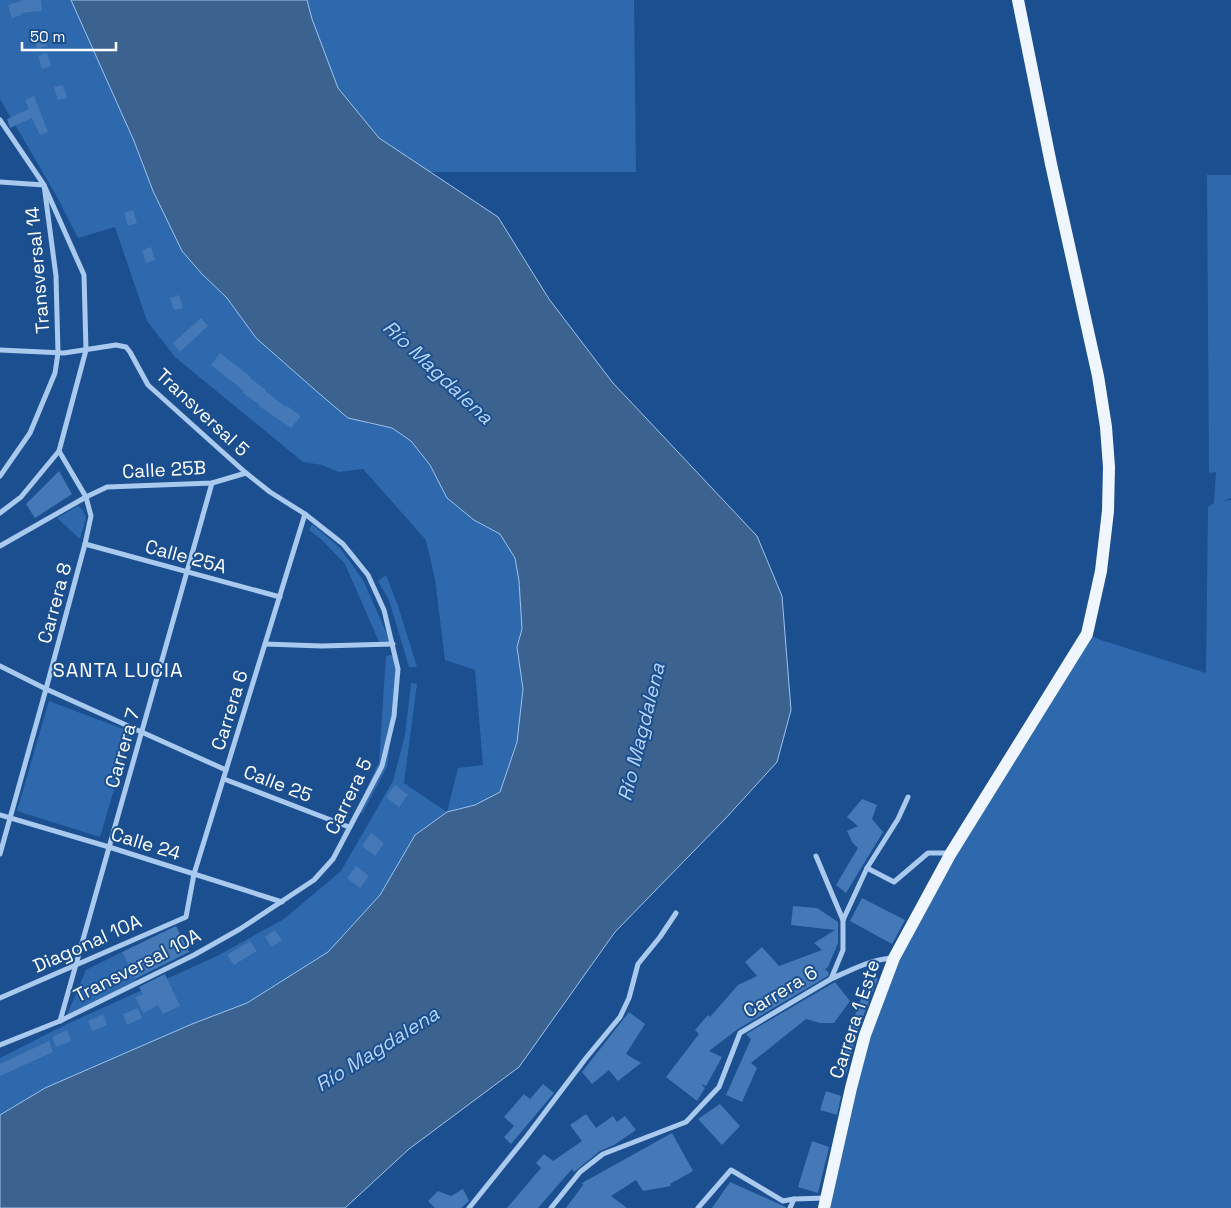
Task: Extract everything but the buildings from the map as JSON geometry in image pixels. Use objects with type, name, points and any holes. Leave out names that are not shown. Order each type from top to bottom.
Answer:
[{"type":"main road","name":"Carrera 1 Este","points":[[825,1203],[865,1035],[894,958],[951,853],[1088,634],[1101,571],[1108,511],[1109,467],[1106,427],[1098,376],[1051,164],[1018,0]]},
{"type":"street","name":"Transversal 14","points":[[0,120],[44,185],[56,276],[58,352],[55,374],[30,433],[0,476]]},
{"type":"street","points":[[0,182],[44,185],[84,275],[86,350],[59,451],[21,497],[0,513]]},
{"type":"street","name":"Transversal 5","points":[[86,350],[116,345],[126,347],[148,385],[246,473]]},
{"type":"street","points":[[0,350],[58,352],[86,350]]},
{"type":"street","name":"Carrera 8","points":[[0,854],[86,544],[91,516],[86,497],[59,451]]},
{"type":"street","name":"Calle 25B","points":[[86,497],[107,487],[212,482],[246,473]]},
{"type":"street","name":"Carrera 5","points":[[246,473],[270,492],[305,514],[343,544],[368,575],[384,610],[398,669],[394,716],[382,766],[333,859],[314,880],[282,902]]},
{"type":"street","name":"Carrera 7","points":[[60,1021],[212,482]]},
{"type":"street","points":[[0,546],[86,497]]},
{"type":"street","name":"Carrera 6","points":[[186,917],[194,874],[305,514]]},
{"type":"street","name":"Calle 25A","points":[[86,544],[187,573],[280,596]]},
{"type":"street","points":[[265,644],[322,646],[393,644]]},
{"type":"street","name":"Calle 25","points":[[0,666],[46,689],[226,770]]},
{"type":"street","name":"Calle 25","points":[[224,778],[349,827]]},
{"type":"street","name":"Carrera 6","points":[[551,1208],[580,1172],[603,1154],[686,1122],[720,1087],[740,1033],[831,979],[843,950],[843,920],[867,868],[898,818],[908,797]]},
{"type":"street","name":"Calle 24","points":[[0,815],[109,847],[282,902]]},
{"type":"street","points":[[867,868],[894,882],[928,852],[951,853]]},
{"type":"street","points":[[816,856],[843,920]]},
{"type":"street","name":"Transversal 10A","points":[[0,1045],[60,1021],[194,955],[282,902]]},
{"type":"street","points":[[469,1208],[620,1017],[630,998],[638,964],[660,937],[676,913]]},
{"type":"street","name":"Diagonal 10A","points":[[0,998],[186,917]]},
{"type":"street","points":[[831,979],[867,963],[884,958],[894,958]]},
{"type":"street","points":[[698,1208],[731,1170],[783,1201],[794,1199],[825,1203]]},
{"type":"street","points":[[790,1208],[794,1199]]},
{"type":"shaded area","points":[[0,0],[71,0],[134,141],[153,191],[182,251],[227,298],[256,338],[322,396],[369,424],[392,428],[411,441],[430,465],[447,498],[474,520],[500,534],[515,558],[519,581],[522,629],[517,647],[523,689],[517,742],[500,792],[475,805],[447,812],[458,768],[483,765],[475,670],[445,660],[435,579],[426,540],[363,469],[339,472],[322,465],[303,462],[175,357],[147,321],[115,227],[78,238],[56,195],[0,99]]},
{"type":"shaded area","points":[[307,0],[634,0],[636,172],[430,172],[379,138],[338,88],[312,19]]},
{"type":"shaded area","points":[[1207,175],[1231,175],[1231,498],[1223,501],[1231,500],[1231,1208],[824,1208],[881,994],[951,853],[1087,634],[1206,673],[1208,507],[1214,503],[1216,472],[1209,473]]},
{"type":"shaded area","points":[[78,506],[83,510],[86,518],[80,539],[57,518]]},
{"type":"shaded area","points":[[312,524],[340,548],[363,580],[391,643],[380,644],[345,564],[322,540],[309,530]]},
{"type":"shaded area","points":[[386,575],[417,667],[409,667],[389,600],[378,581]]},
{"type":"shaded area","points":[[396,654],[397,697],[387,767],[362,814],[357,810],[379,762],[386,656]]},
{"type":"shaded area","points":[[411,683],[417,684],[404,783],[447,812],[415,835],[380,895],[328,952],[247,1003],[192,1024],[45,1088],[0,1115],[0,1058],[67,1024],[215,957],[284,919],[341,871],[393,781],[405,735]]},
{"type":"shaded area","points":[[49,701],[131,732],[100,837],[17,811]]},
{"type":"shaded area","points":[[122,952],[136,981],[67,1015],[86,970]]},
{"type":"water","name":"Río Magdalena","points":[[71,0],[307,0],[312,19],[338,88],[379,138],[498,217],[549,299],[613,383],[757,536],[782,596],[791,710],[777,762],[726,818],[615,932],[519,1067],[409,1149],[345,1208],[0,1208],[0,1115],[45,1088],[192,1024],[247,1003],[328,952],[380,895],[415,835],[447,812],[475,805],[500,792],[517,742],[523,689],[517,647],[522,629],[519,581],[515,558],[500,534],[474,520],[447,498],[430,465],[411,441],[392,428],[348,418],[256,338],[227,298],[182,251],[153,191],[134,141]]},
{"type":"district","name":"SANTA LUCIA","points":[[118,670]]}]
